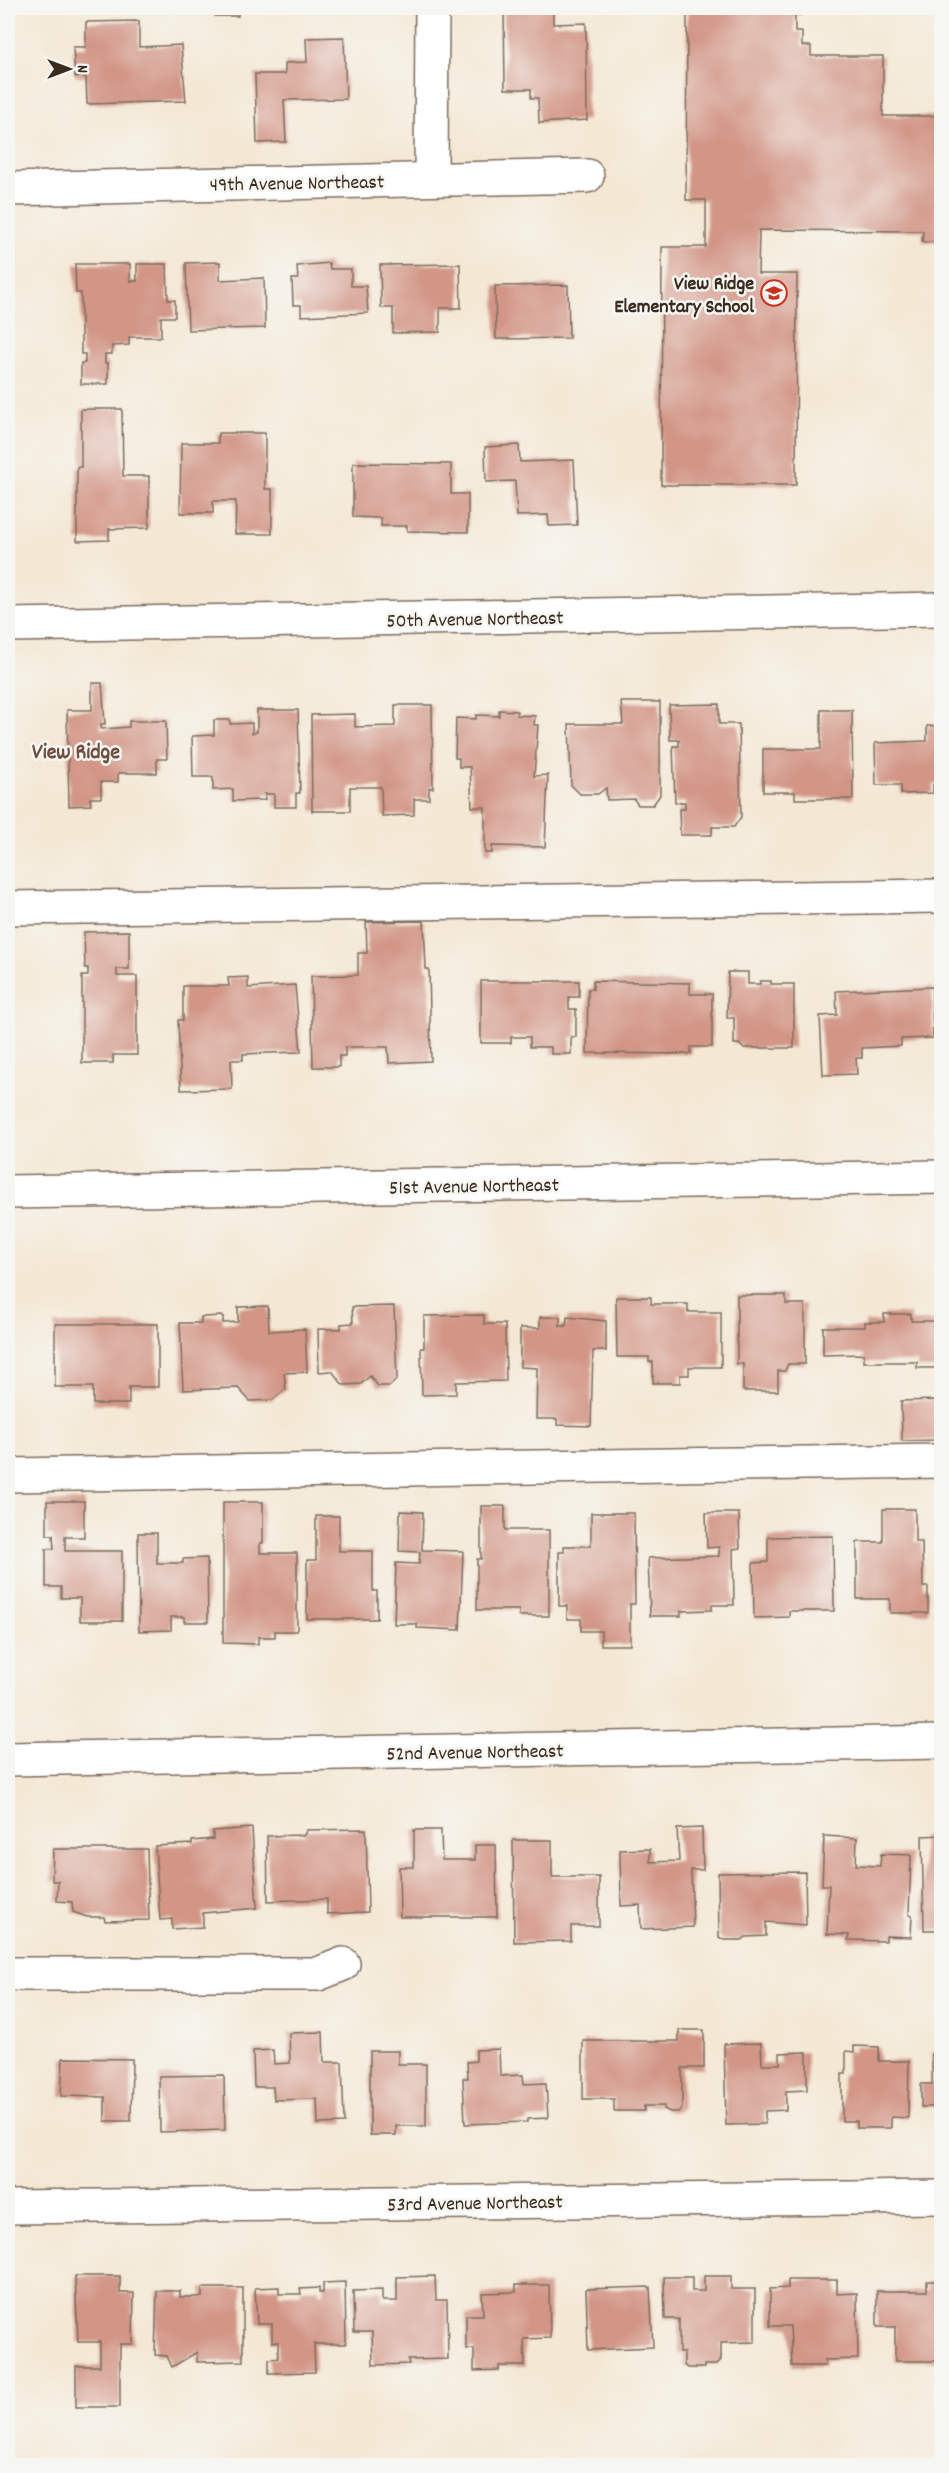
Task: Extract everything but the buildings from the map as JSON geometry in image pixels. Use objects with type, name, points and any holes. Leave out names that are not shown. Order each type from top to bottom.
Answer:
[{"type":"street","points":[[430,179],[432,8]]},
{"type":"street","name":"49th Avenue Northeast","points":[[8,189],[587,176]]},
{"type":"street","name":"50th Avenue Northeast","points":[[8,625],[942,609]]},
{"type":"street","points":[[8,908],[942,896]]},
{"type":"street","name":"51st Avenue Northeast","points":[[8,1192],[942,1178]]},
{"type":"street","points":[[8,1475],[942,1461]]},
{"type":"street","name":"52nd Avenue Northeast","points":[[8,1759],[942,1743]]},
{"type":"street","points":[[8,1974],[318,1974],[343,1964]]},
{"type":"street","name":"53rd Avenue Northeast","points":[[8,2207],[942,2197]]},
{"type":"place","name":"View Ridge Elementary School","points":[[774,293]]},
{"type":"district","name":"View Ridge","points":[[76,750]]}]
